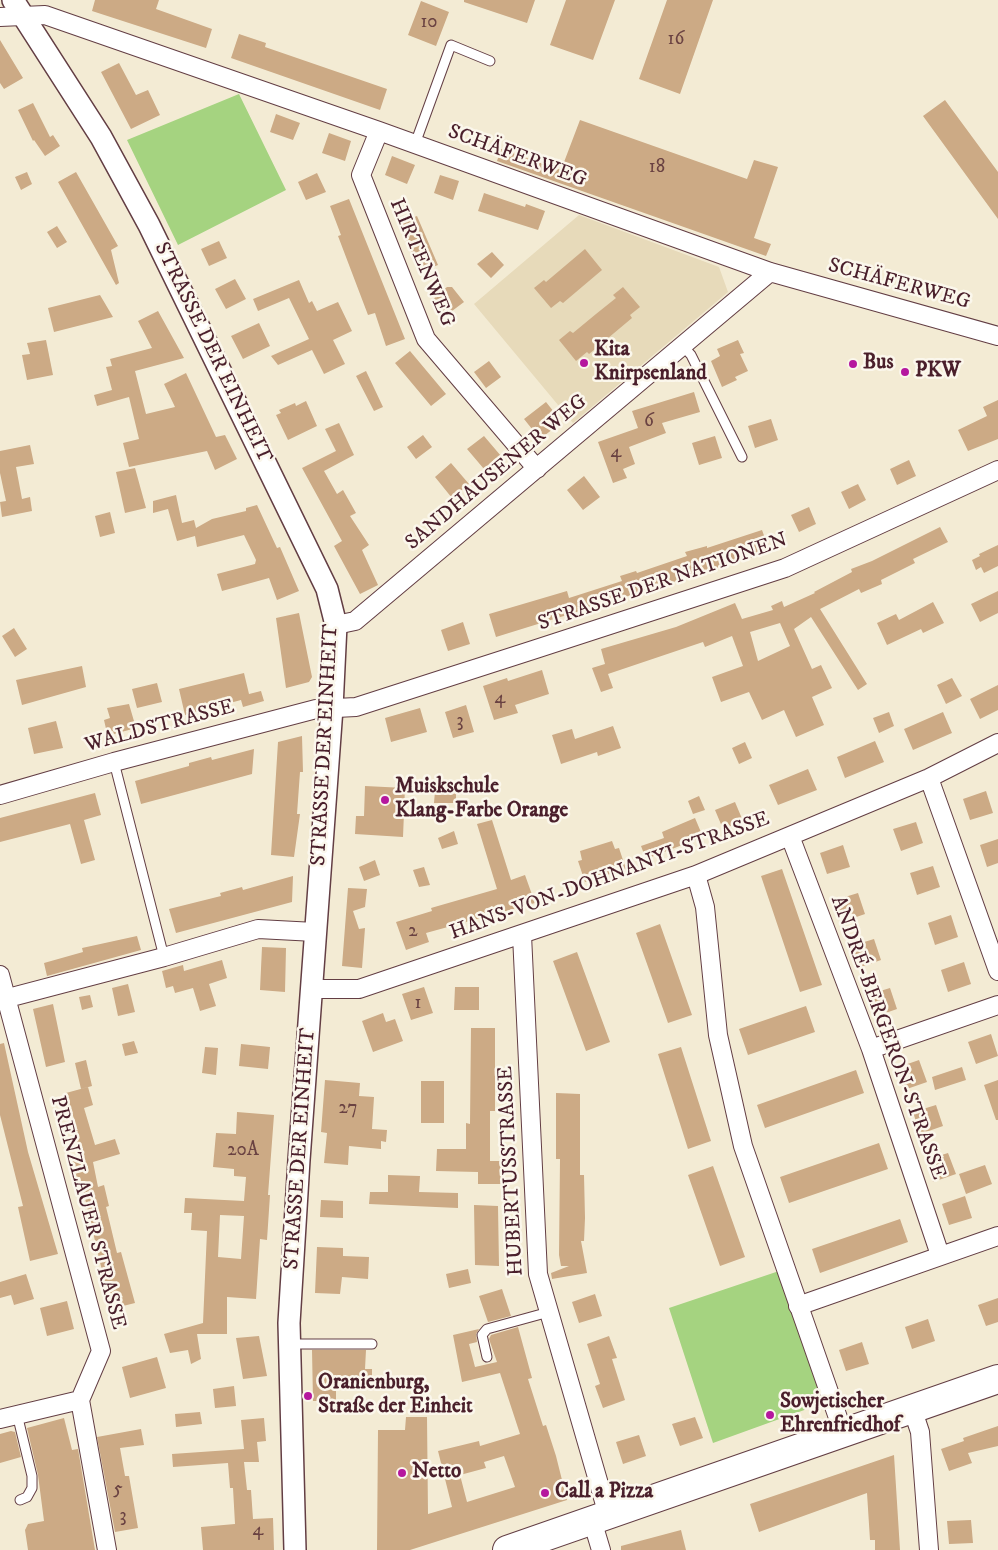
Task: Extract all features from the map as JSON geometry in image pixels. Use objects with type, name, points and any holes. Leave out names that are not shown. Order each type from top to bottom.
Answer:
[{"type":"main road","points":[[507,1550],[998,1379]]},
{"type":"street","name":"SCHÄFERWEG","points":[[0,17],[18,8],[46,8],[770,272],[998,336]]},
{"type":"street","name":"STRASSE DER EINHEIT","points":[[18,8],[100,137],[149,225],[326,589],[336,625],[332,708],[298,1170],[290,1344],[295,1550]]},
{"type":"street","name":"HIRTENWEG","points":[[379,130],[361,175],[426,339],[537,470]]},
{"type":"street","name":"SANDHAUSENER WEG","points":[[336,625],[355,621],[537,470],[770,272]]},
{"type":"street","name":"STRASSE DER NATIONEN","points":[[332,708],[356,707],[785,568],[998,470]]},
{"type":"street","name":"WALDSTRASSE","points":[[0,795],[114,762],[316,709],[332,708]]},
{"type":"street","name":"HANS-VON-DOHNANYI-STRASSE","points":[[311,988],[359,989],[696,875],[929,778],[998,743]]},
{"type":"street","points":[[929,778],[998,971]]},
{"type":"street","name":"ANDRÉ-BERGERON-STRASSE","points":[[790,836],[871,1049],[940,1255]]},
{"type":"street","points":[[696,875],[705,907],[718,1035],[743,1146],[843,1432]]},
{"type":"street","points":[[3,1000],[164,958],[258,929],[315,932]]},
{"type":"street","name":"HUBERTUSSTRASSE","points":[[522,934],[538,1274],[600,1517],[601,1550]]},
{"type":"street","name":"PRENZLAUER STRASSE","points":[[0,975],[3,1000],[101,1351],[80,1400]]},
{"type":"street","points":[[871,1049],[998,1005]]},
{"type":"street","points":[[798,1306],[998,1236]]},
{"type":"street","points":[[8,1416],[80,1400],[107,1550]]},
{"type":"street","points":[[912,1408],[920,1432],[929,1550]]},
{"type":"lane","points":[[415,144],[452,45],[490,61]]},
{"type":"lane","points":[[683,346],[691,355],[742,457]]},
{"type":"lane","points":[[114,762],[164,958]]},
{"type":"lane","points":[[487,1357],[482,1335],[486,1329],[549,1312]]},
{"type":"lane","points":[[290,1344],[372,1344]]},
{"type":"lane","points":[[8,1416],[32,1476],[32,1488],[27,1497],[20,1500]]},
{"type":"shaded area","name":"Kita Knirpsenland","points":[[579,215],[719,267],[728,292],[573,423],[474,304]]},
{"type":"green space","points":[[239,94],[286,190],[178,245],[127,140]]},
{"type":"green space","points":[[785,1269],[832,1400],[713,1443],[669,1308]]},
{"type":"building","points":[[95,0],[159,0],[156,9],[212,29],[206,48],[92,11]]},
{"type":"building","points":[[464,0],[535,0],[527,23],[464,2]]},
{"type":"building","points":[[566,0],[615,0],[593,60],[550,45]]},
{"type":"building","points":[[667,0],[713,0],[680,94],[639,79]]},
{"type":"building","points":[[421,1],[449,12],[436,46],[408,35]]},
{"type":"building","points":[[239,34],[266,43],[265,47],[387,89],[380,110],[231,58]]},
{"type":"building","points":[[0,40],[23,78],[4,89],[0,83]]},
{"type":"building","points":[[119,63],[136,95],[148,90],[160,115],[131,129],[101,72]]},
{"type":"building","points":[[945,100],[998,172],[998,219],[923,116]]},
{"type":"building","points":[[33,103],[50,137],[53,135],[60,146],[45,156],[33,141],[18,110]]},
{"type":"building","points":[[276,114],[300,123],[293,140],[270,132]]},
{"type":"building","points":[[580,120],[747,179],[754,160],[778,167],[754,238],[771,244],[766,256],[497,161],[501,149],[561,170]]},
{"type":"building","points":[[329,133],[351,141],[345,161],[322,153]]},
{"type":"building","points":[[392,156],[415,165],[407,184],[385,175]]},
{"type":"building","points":[[27,172],[32,184],[21,190],[15,177]]},
{"type":"building","points":[[76,172],[118,246],[111,250],[119,283],[116,285],[58,182]]},
{"type":"building","points":[[317,173],[326,192],[306,200],[298,182]]},
{"type":"building","points":[[440,175],[459,181],[453,200],[434,193]]},
{"type":"building","points":[[484,193],[525,207],[526,204],[545,211],[538,230],[478,211]]},
{"type":"building","points":[[349,199],[405,339],[386,346],[375,313],[368,315],[338,236],[341,235],[330,206]]},
{"type":"building","points":[[417,216],[438,265],[420,272],[399,223]]},
{"type":"building","points":[[57,226],[67,242],[57,248],[47,232]]},
{"type":"building","points":[[219,241],[227,258],[209,266],[201,249]]},
{"type":"building","points":[[585,249],[602,270],[563,303],[560,301],[551,308],[534,288],[544,280],[546,282]]},
{"type":"building","points":[[492,252],[504,265],[491,278],[477,264]]},
{"type":"building","points":[[235,279],[246,299],[226,309],[215,289]]},
{"type":"building","points":[[299,280],[309,303],[312,301],[317,311],[338,302],[352,331],[333,340],[345,364],[324,374],[312,350],[278,365],[271,356],[309,339],[289,298],[258,311],[253,299]]},
{"type":"building","points":[[447,287],[452,287],[464,302],[444,317],[431,301]]},
{"type":"building","points":[[623,287],[640,307],[630,315],[632,318],[589,354],[587,352],[576,361],[559,340],[570,331],[573,333],[616,298],[613,295]]},
{"type":"building","points":[[100,295],[113,317],[54,332],[48,308]]},
{"type":"building","points":[[158,311],[184,358],[135,371],[146,414],[175,407],[164,384],[186,373],[216,437],[225,435],[237,459],[215,470],[207,451],[129,467],[123,443],[139,439],[129,397],[97,406],[94,395],[112,390],[106,367],[112,366],[110,359],[152,348],[138,321]]},
{"type":"building","points":[[259,323],[270,346],[243,359],[231,336]]},
{"type":"building","points":[[46,340],[53,375],[27,380],[22,355],[30,354],[27,343]]},
{"type":"building","points":[[738,340],[744,353],[740,354],[748,371],[735,377],[737,380],[722,387],[711,361],[720,356],[717,349]]},
{"type":"building","points":[[410,351],[446,394],[431,406],[395,363]]},
{"type":"building","points":[[489,361],[501,377],[486,388],[474,372]]},
{"type":"building","points":[[366,371],[383,407],[374,411],[356,376]]},
{"type":"building","points":[[694,392],[700,412],[662,423],[666,433],[629,447],[635,464],[623,469],[627,478],[613,483],[598,442],[638,428],[632,411]]},
{"type":"building","points":[[998,400],[998,439],[968,451],[958,430],[987,416],[983,407]]},
{"type":"building","points":[[306,401],[317,426],[288,440],[276,415],[281,413],[279,410],[295,403],[296,406]]},
{"type":"building","points":[[546,402],[562,422],[540,439],[524,419]]},
{"type":"building","points":[[771,419],[778,440],[755,448],[748,426]]},
{"type":"building","points":[[339,423],[354,455],[324,471],[337,494],[343,490],[356,513],[350,516],[369,545],[362,550],[378,585],[360,594],[334,546],[342,541],[302,468],[336,451],[325,429]]},
{"type":"building","points":[[423,435],[432,447],[416,459],[407,447]]},
{"type":"building","points":[[484,436],[501,456],[484,469],[467,449]]},
{"type":"building","points":[[715,436],[722,458],[699,465],[692,443]]},
{"type":"building","points":[[30,445],[34,464],[16,467],[22,499],[30,497],[32,511],[2,517],[0,502],[6,501],[0,473],[0,451]]},
{"type":"building","points":[[909,460],[916,476],[897,485],[890,469]]},
{"type":"building","points":[[451,463],[469,484],[452,498],[435,477]]},
{"type":"building","points":[[135,468],[146,508],[125,513],[116,472]]},
{"type":"building","points":[[584,476],[600,497],[583,510],[567,490]]},
{"type":"building","points":[[858,484],[866,500],[849,509],[841,492]]},
{"type":"building","points":[[176,495],[182,523],[194,520],[196,528],[212,519],[246,511],[246,508],[257,505],[277,548],[280,547],[299,591],[277,600],[269,578],[222,591],[217,574],[255,564],[256,560],[244,535],[197,547],[195,536],[177,541],[168,509],[153,513],[153,501]]},
{"type":"building","points":[[809,507],[816,524],[799,532],[791,515]]},
{"type":"building","points":[[110,512],[115,533],[100,537],[95,516]]},
{"type":"building","points":[[940,527],[948,542],[913,559],[915,563],[881,580],[882,584],[861,593],[859,589],[820,609],[867,684],[858,690],[811,617],[794,629],[812,669],[821,665],[832,688],[812,697],[824,725],[796,737],[784,710],[762,720],[749,692],[721,702],[712,677],[743,666],[732,636],[705,647],[703,642],[608,674],[613,688],[601,692],[592,668],[605,664],[601,649],[676,627],[735,603],[742,619],[773,610],[771,606],[782,601],[784,607],[815,593],[852,572],[851,569],[872,561]],"holes":[[[780,623],[790,646],[758,661],[750,632]]]},
{"type":"building","points":[[762,530],[770,552],[496,637],[489,614],[567,591],[569,598],[622,581],[620,576],[636,571],[637,573],[687,556],[685,552],[707,546],[707,548]]},
{"type":"building","points":[[998,545],[998,566],[984,573],[981,567],[976,570],[972,560],[980,556],[979,554]]},
{"type":"building","points":[[998,591],[998,613],[980,622],[971,604]]},
{"type":"building","points":[[933,602],[944,623],[923,633],[921,629],[887,645],[877,623],[896,614],[899,620]]},
{"type":"building","points":[[299,613],[312,677],[309,682],[286,688],[276,618]]},
{"type":"building","points":[[463,622],[470,644],[448,651],[441,630]]},
{"type":"building","points":[[14,628],[27,649],[15,657],[2,636]]},
{"type":"building","points":[[82,666],[86,687],[22,705],[16,680]]},
{"type":"building","points":[[542,670],[549,694],[515,705],[518,713],[494,720],[483,686],[507,678],[508,681]]},
{"type":"building","points":[[244,673],[249,694],[261,691],[264,701],[243,707],[241,700],[185,715],[179,689]]},
{"type":"building","points":[[952,678],[962,696],[946,704],[937,685]]},
{"type":"building","points":[[157,683],[162,702],[137,708],[132,689]]},
{"type":"building","points":[[998,685],[998,710],[980,719],[970,699]]},
{"type":"building","points":[[129,704],[136,728],[114,734],[113,731],[107,733],[104,720],[110,718],[107,708]]},
{"type":"building","points":[[466,705],[474,732],[453,738],[445,712]]},
{"type":"building","points":[[420,708],[427,732],[391,742],[385,718]]},
{"type":"building","points":[[889,712],[894,726],[879,733],[873,718]]},
{"type":"building","points":[[943,712],[952,733],[913,750],[904,729]]},
{"type":"building","points":[[56,721],[63,748],[34,754],[28,728]]},
{"type":"building","points":[[613,726],[621,748],[598,756],[597,752],[561,764],[552,735],[572,729],[575,739]]},
{"type":"building","points":[[302,736],[303,772],[300,772],[297,814],[300,814],[294,857],[271,855],[278,742]]},
{"type":"building","points":[[875,741],[884,762],[845,778],[837,757]]},
{"type":"building","points":[[745,742],[752,758],[739,764],[732,748]]},
{"type":"building","points":[[254,749],[252,774],[141,804],[135,781],[189,766],[189,763],[211,757],[212,760]]},
{"type":"building","points":[[808,769],[817,790],[778,805],[769,785]]},
{"type":"building","points":[[365,786],[405,788],[403,837],[355,834],[356,816],[364,816]]},
{"type":"building","points":[[435,791],[456,791],[456,803],[434,803]]},
{"type":"building","points":[[986,791],[993,813],[970,820],[963,799]]},
{"type":"building","points":[[95,793],[101,815],[84,820],[95,860],[81,864],[70,824],[0,842],[0,818]]},
{"type":"building","points":[[699,796],[705,810],[693,814],[688,801]]},
{"type":"building","points":[[735,802],[743,821],[723,829],[715,810]]},
{"type":"building","points":[[695,818],[703,837],[646,859],[641,846],[664,838],[662,832]]},
{"type":"building","points":[[492,820],[511,880],[525,875],[535,903],[426,933],[429,942],[406,950],[396,922],[432,911],[431,908],[497,889],[477,824]]},
{"type":"building","points":[[916,822],[923,843],[901,851],[893,829]]},
{"type":"building","points":[[454,831],[458,844],[442,849],[438,838]]},
{"type":"building","points":[[998,839],[998,863],[987,867],[980,845]]},
{"type":"building","points":[[612,841],[615,849],[619,848],[626,869],[585,882],[578,861],[582,860],[580,851]]},
{"type":"building","points":[[843,845],[850,867],[827,874],[820,853]]},
{"type":"building","points":[[375,860],[380,875],[364,881],[359,867]]},
{"type":"building","points":[[933,866],[940,887],[917,895],[910,873]]},
{"type":"building","points":[[424,867],[430,885],[419,887],[413,870]]},
{"type":"building","points":[[782,869],[822,985],[800,992],[761,876]]},
{"type":"building","points":[[293,876],[292,902],[176,933],[169,909],[221,896],[220,893],[242,887],[243,890]]},
{"type":"building","points":[[348,888],[367,889],[365,907],[353,911],[359,929],[365,928],[362,968],[342,966]]},
{"type":"building","points":[[858,893],[865,914],[842,922],[835,900]]},
{"type":"building","points":[[951,915],[958,937],[935,945],[928,923]]},
{"type":"building","points":[[660,924],[692,1015],[668,1023],[636,933]]},
{"type":"building","points":[[137,936],[141,950],[47,976],[44,963],[83,952],[82,948]]},
{"type":"building","points":[[874,939],[881,960],[858,968],[851,946]]},
{"type":"building","points":[[262,947],[286,948],[285,992],[260,990]]},
{"type":"building","points":[[577,952],[610,1042],[586,1051],[553,961]]},
{"type":"building","points":[[222,960],[227,978],[209,984],[216,1006],[200,1011],[193,988],[175,993],[173,986],[166,988],[162,971],[183,965],[184,971]]},
{"type":"building","points":[[964,962],[971,984],[948,992],[941,970]]},
{"type":"building","points":[[128,984],[135,1012],[118,1016],[112,988]]},
{"type":"building","points":[[424,987],[433,1013],[411,1020],[402,994]]},
{"type":"building","points":[[455,987],[479,987],[479,1010],[454,1010]]},
{"type":"building","points":[[890,988],[897,1009],[874,1017],[867,995]]},
{"type":"building","points":[[90,995],[93,1007],[82,1010],[79,997]]},
{"type":"building","points":[[53,1004],[65,1062],[46,1067],[33,1009]]},
{"type":"building","points":[[806,1006],[815,1032],[748,1055],[739,1029]]},
{"type":"building","points":[[383,1013],[386,1022],[395,1019],[403,1041],[373,1052],[362,1021]]},
{"type":"building","points":[[471,1028],[495,1028],[495,1111],[490,1111],[490,1161],[502,1161],[502,1184],[478,1184],[478,1172],[436,1171],[437,1149],[466,1149],[466,1123],[470,1124]]},
{"type":"building","points":[[991,1034],[998,1056],[976,1064],[968,1042]]},
{"type":"building","points":[[134,1041],[138,1053],[125,1056],[122,1044]]},
{"type":"building","points":[[4,1043],[28,1152],[58,1254],[30,1261],[18,1207],[23,1206],[0,1115],[0,1044]]},
{"type":"building","points":[[241,1044],[270,1047],[268,1069],[239,1066]]},
{"type":"building","points":[[205,1047],[218,1048],[216,1075],[202,1073]]},
{"type":"building","points":[[681,1047],[711,1141],[688,1149],[658,1054]]},
{"type":"building","points":[[86,1060],[92,1086],[81,1089],[75,1063]]},
{"type":"building","points":[[919,1060],[927,1082],[904,1090],[896,1068]]},
{"type":"building","points":[[962,1067],[966,1080],[935,1090],[932,1077]]},
{"type":"building","points":[[856,1070],[864,1093],[765,1128],[757,1105]]},
{"type":"building","points":[[325,1080],[360,1083],[359,1096],[374,1097],[372,1129],[387,1130],[386,1142],[381,1141],[381,1149],[349,1146],[348,1165],[324,1163],[327,1133],[321,1132]]},
{"type":"building","points":[[998,1080],[998,1120],[996,1120],[984,1085]]},
{"type":"building","points":[[421,1081],[444,1081],[444,1123],[421,1123]]},
{"type":"building","points":[[88,1087],[93,1105],[84,1108],[95,1145],[115,1139],[120,1154],[93,1162],[98,1187],[104,1185],[109,1206],[106,1207],[117,1253],[121,1252],[135,1303],[111,1309],[80,1177],[76,1177],[72,1157],[80,1156],[70,1123],[75,1122],[66,1093]]},
{"type":"building","points":[[556,1093],[580,1094],[580,1175],[584,1175],[585,1218],[584,1241],[581,1241],[587,1273],[552,1279],[551,1273],[569,1266],[561,1266],[559,1255],[560,1159],[556,1159]]},
{"type":"building","points":[[936,1105],[943,1126],[920,1134],[913,1112]]},
{"type":"building","points":[[237,1112],[274,1115],[268,1195],[270,1195],[267,1240],[260,1239],[256,1299],[227,1297],[227,1334],[197,1334],[201,1359],[191,1364],[188,1350],[170,1353],[164,1334],[203,1323],[207,1231],[191,1230],[192,1213],[184,1213],[185,1198],[244,1201],[246,1177],[234,1176],[234,1169],[213,1167],[216,1133],[236,1134]],"holes":[[[220,1215],[244,1216],[241,1259],[218,1257]]]},
{"type":"building","points":[[879,1143],[888,1169],[789,1203],[780,1177]]},
{"type":"building","points":[[948,1153],[956,1174],[933,1182],[926,1160]]},
{"type":"building","points":[[985,1165],[992,1184],[966,1194],[959,1174]]},
{"type":"building","points":[[713,1166],[745,1257],[720,1266],[688,1175]]},
{"type":"building","points":[[388,1175],[420,1176],[419,1192],[458,1193],[458,1208],[369,1204],[370,1192],[388,1192]]},
{"type":"building","points":[[965,1196],[972,1218],[949,1225],[942,1204]]},
{"type":"building","points":[[321,1200],[343,1201],[343,1218],[320,1217]]},
{"type":"building","points":[[474,1205],[498,1206],[499,1266],[475,1265]]},
{"type":"building","points":[[900,1219],[908,1242],[820,1273],[812,1249]]},
{"type":"building","points":[[317,1247],[343,1248],[343,1256],[369,1257],[368,1279],[342,1277],[340,1294],[315,1293]]},
{"type":"building","points":[[468,1269],[471,1283],[449,1288],[446,1274]]},
{"type":"building","points":[[26,1274],[34,1299],[14,1305],[11,1295],[0,1298],[0,1282]]},
{"type":"building","points":[[502,1289],[511,1316],[488,1322],[479,1296]]},
{"type":"building","points":[[595,1294],[602,1316],[579,1323],[572,1302]]},
{"type":"building","points":[[998,1298],[998,1322],[986,1326],[978,1305]]},
{"type":"building","points":[[67,1301],[74,1329],[47,1336],[40,1308]]},
{"type":"building","points":[[928,1319],[935,1341],[912,1349],[905,1327]]},
{"type":"building","points":[[518,1327],[532,1378],[528,1379],[543,1426],[546,1425],[556,1456],[567,1500],[410,1550],[377,1550],[378,1430],[405,1430],[406,1417],[427,1417],[428,1514],[452,1507],[438,1451],[479,1441],[480,1446],[520,1434],[500,1373],[462,1382],[453,1335],[479,1329],[476,1334],[477,1342],[469,1344],[475,1367],[497,1362],[489,1339],[491,1335]],"holes":[[[504,1456],[515,1487],[467,1502],[460,1475],[486,1468],[484,1462]]]},
{"type":"building","points":[[259,1336],[267,1376],[243,1379],[236,1338]]},
{"type":"building","points":[[609,1336],[617,1358],[612,1359],[625,1400],[603,1408],[595,1386],[600,1384],[587,1344]]},
{"type":"building","points":[[862,1342],[869,1364],[846,1371],[839,1350]]},
{"type":"building","points":[[312,1350],[366,1350],[365,1369],[372,1369],[372,1386],[336,1385],[336,1401],[313,1401]]},
{"type":"building","points":[[157,1357],[166,1388],[130,1398],[122,1367]]},
{"type":"building","points":[[234,1386],[236,1406],[215,1408],[213,1389]]},
{"type":"building","points":[[200,1412],[202,1424],[176,1427],[175,1414]]},
{"type":"building","points":[[695,1417],[703,1438],[680,1446],[672,1424]]},
{"type":"building","points":[[64,1418],[72,1450],[78,1449],[95,1550],[28,1550],[25,1530],[28,1524],[44,1521],[38,1475],[27,1428]]},
{"type":"building","points":[[264,1418],[266,1441],[257,1442],[259,1462],[244,1462],[247,1490],[251,1490],[253,1519],[273,1518],[274,1550],[203,1550],[201,1527],[235,1524],[233,1488],[230,1488],[228,1463],[173,1467],[172,1454],[244,1449],[241,1420]]},
{"type":"building","points":[[998,1426],[998,1446],[968,1453],[972,1463],[949,1471],[941,1449],[964,1441],[963,1438]]},
{"type":"building","points":[[141,1429],[144,1445],[120,1448],[125,1476],[129,1476],[138,1528],[115,1532],[97,1437]]},
{"type":"building","points":[[11,1431],[15,1432],[21,1457],[0,1463],[0,1434]]},
{"type":"building","points":[[639,1435],[646,1456],[623,1464],[616,1442]]},
{"type":"building","points":[[894,1455],[900,1550],[875,1550],[875,1540],[870,1540],[867,1493],[759,1532],[750,1504]]},
{"type":"building","points":[[971,1520],[973,1543],[949,1544],[947,1521]]},
{"type":"building","points":[[681,1530],[686,1550],[621,1550],[621,1546]]},
{"type":"place","name":"Kita Knirpsenland","points":[[584,363]]},
{"type":"place","name":"Bus","points":[[853,364]]},
{"type":"place","name":"PKW","points":[[905,372]]},
{"type":"place","name":"Muiskschule Klang-Farbe Orange","points":[[385,800]]},
{"type":"place","name":"Oranienburg, Straße der Einheit","points":[[308,1396]]},
{"type":"place","name":"Sowjetischer Ehrenfriedhof","points":[[770,1415]]},
{"type":"place","name":"Netto","points":[[402,1473]]},
{"type":"place","name":"Call a Pizza","points":[[545,1493]]}]
